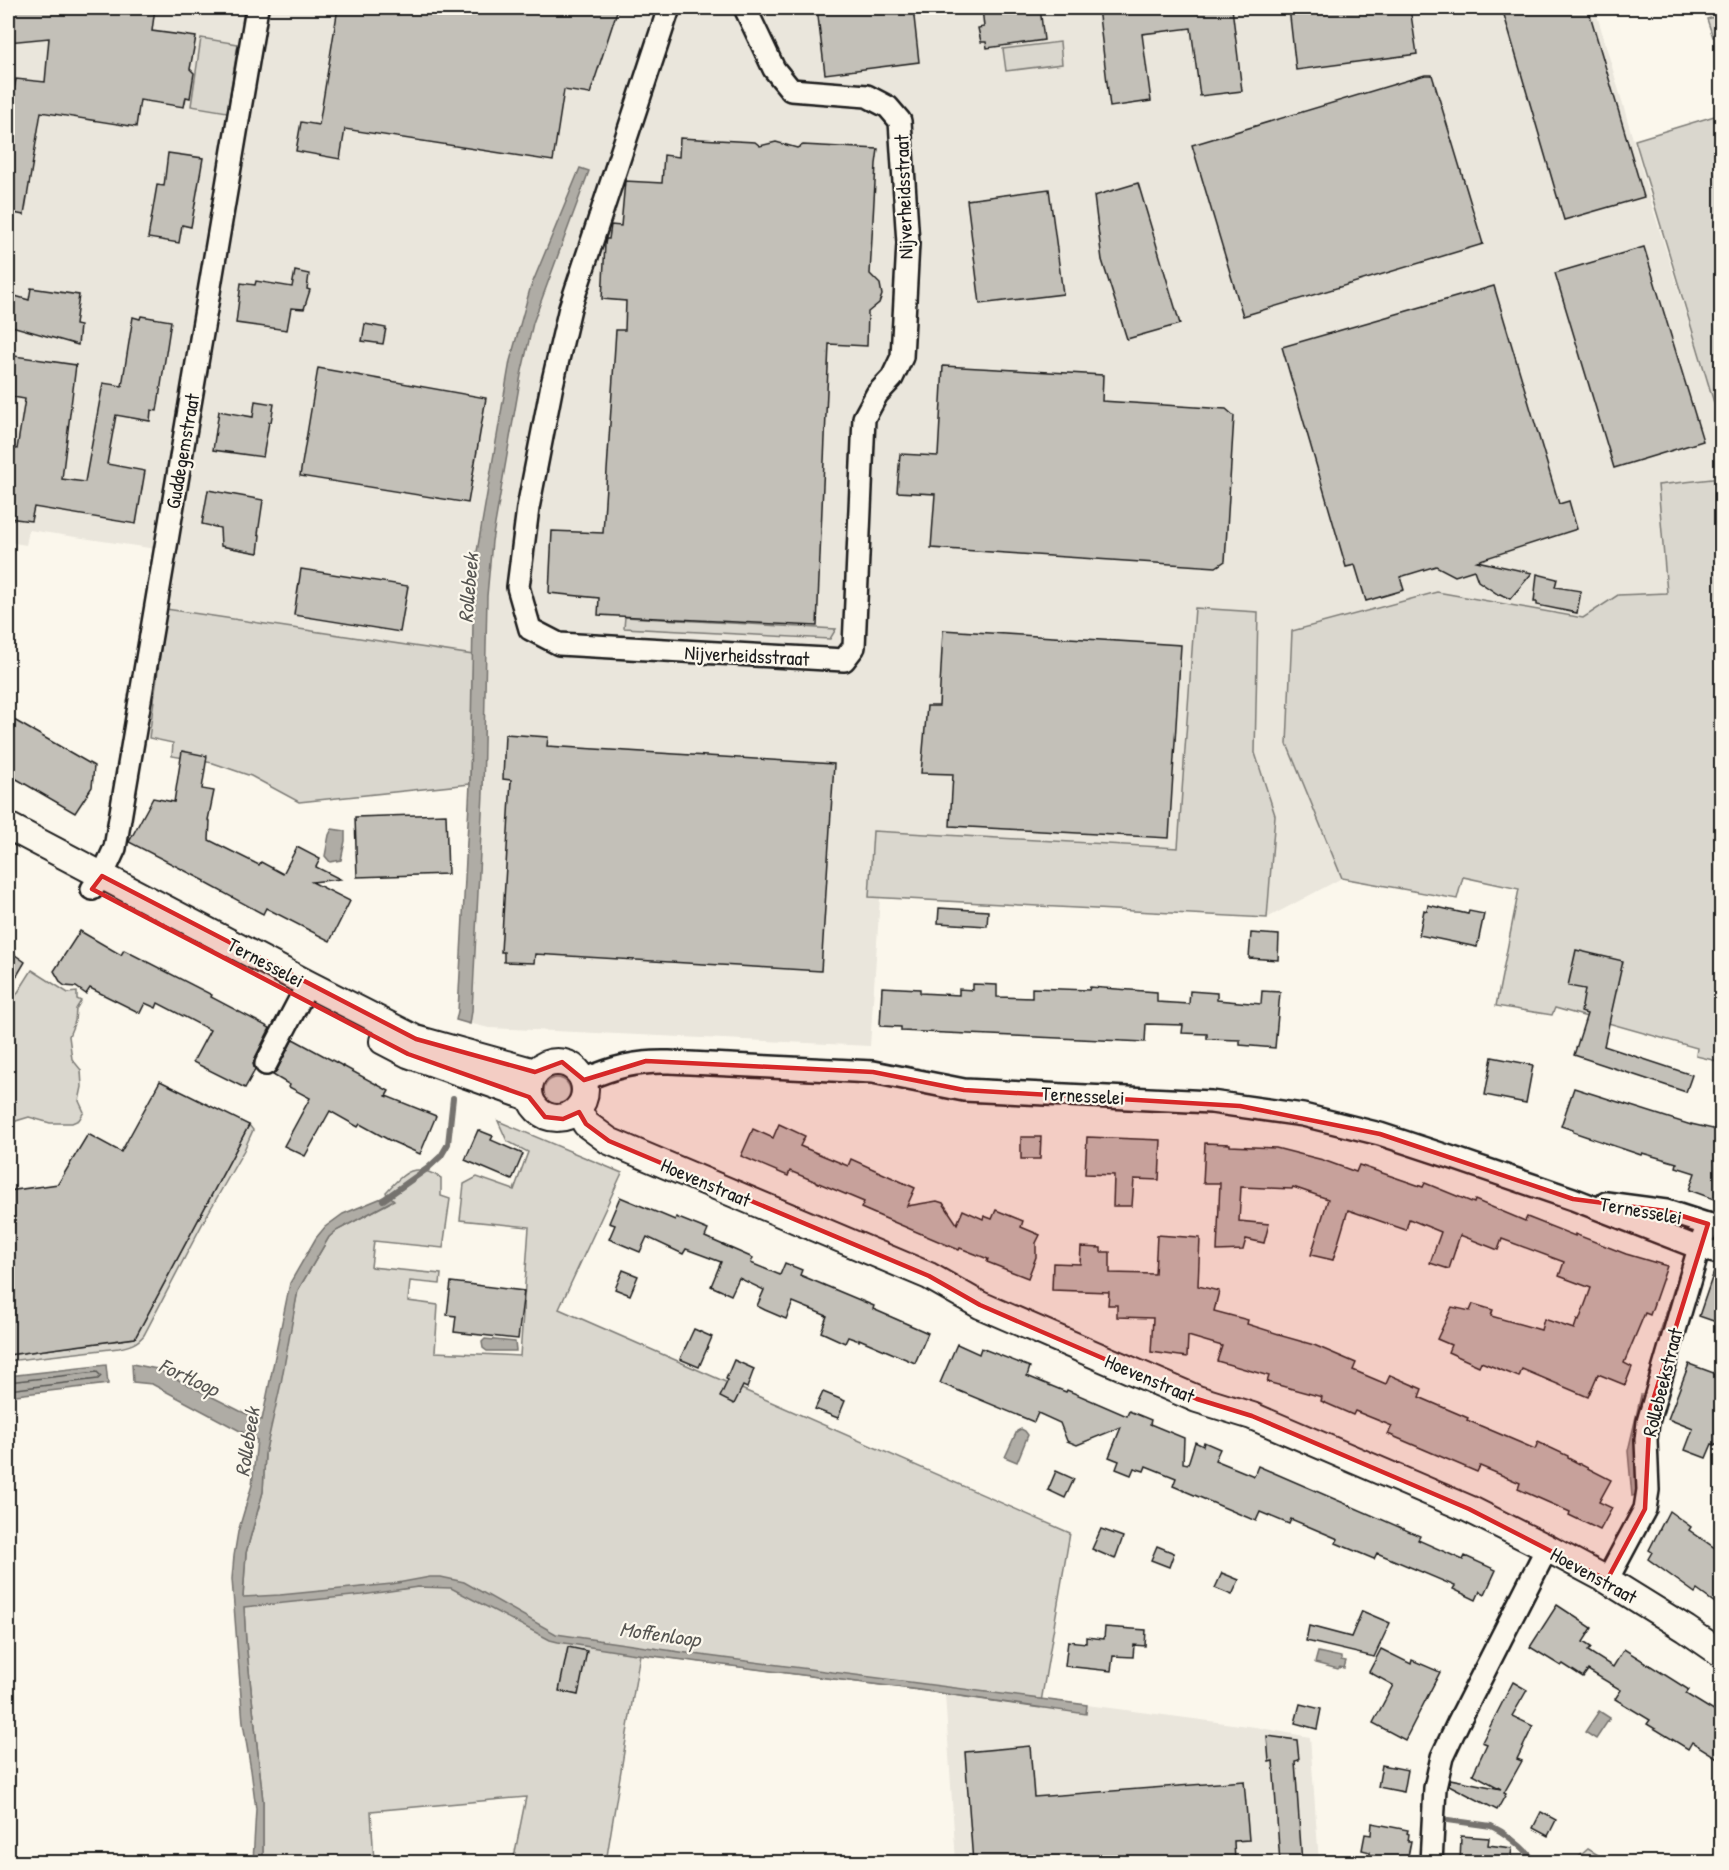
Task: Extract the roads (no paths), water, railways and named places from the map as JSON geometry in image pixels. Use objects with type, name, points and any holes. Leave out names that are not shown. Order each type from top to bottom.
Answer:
[{"type":"street","name":"Guddegemstraat","points":[[97,883],[115,848],[257,8]]},
{"type":"street","name":"Nijverheidsstraat","points":[[669,8],[570,308],[528,508],[518,587],[530,629],[559,644],[844,660],[854,647],[864,418],[877,394],[892,378],[902,357],[908,243],[900,121],[888,106],[867,96],[791,90],[774,69],[746,8]]},
{"type":"street","name":"Ternesselei","points":[[8,826],[97,883]]},
{"type":"street","name":"Ternesselei","points":[[8,845],[97,883],[304,991],[408,1054],[529,1097],[538,1112],[545,1117],[554,1119],[571,1115],[578,1110]]},
{"type":"street","name":"Ternesselei","points":[[304,991],[416,1039],[535,1072]]},
{"type":"street","points":[[266,1064],[304,991]]},
{"type":"street","points":[[529,1097],[529,1084],[535,1072],[552,1062],[562,1062],[579,1071],[584,1080],[586,1090],[584,1101],[578,1110]]},
{"type":"street","name":"Ternesselei","points":[[584,1080],[610,1069],[646,1062],[873,1072],[964,1090],[1211,1102],[1303,1116],[1380,1134],[1573,1198],[1699,1248],[1722,1254]]},
{"type":"street","name":"Hoevenstraat","points":[[578,1110],[586,1124],[609,1141],[929,1276],[980,1305],[1186,1394],[1252,1416],[1469,1509],[1607,1580],[1722,1654]]},
{"type":"street","name":"Ternesselei","points":[[1573,1198],[1666,1211],[1715,1226],[1699,1248]]},
{"type":"street","name":"Rollebeekstraat","points":[[1607,1580],[1645,1509],[1648,1490],[1646,1440],[1650,1410],[1699,1248]]},
{"type":"street","points":[[1431,1863],[1435,1788],[1442,1757],[1547,1548]]},
{"type":"water","points":[[580,168],[589,171],[533,323],[521,375],[492,541],[487,596],[483,793],[470,1024],[456,1020],[470,784],[474,569],[510,361],[530,289]]},
{"type":"water","points":[[332,829],[345,831],[345,841],[341,860],[330,862],[325,856]]},
{"type":"water","points":[[389,1195],[394,1200],[329,1237],[298,1290],[265,1454],[263,1492],[246,1553],[243,1597],[392,1584],[441,1577],[464,1582],[556,1634],[1087,1705],[1086,1714],[558,1642],[550,1640],[451,1588],[418,1587],[244,1607],[263,1801],[263,1862],[253,1862],[256,1809],[243,1723],[232,1579],[238,1532],[252,1485],[257,1440],[152,1384],[133,1382],[132,1364],[157,1369],[262,1420],[290,1283],[316,1238],[325,1227],[343,1214]]},
{"type":"water","points":[[485,1339],[515,1342],[516,1351],[487,1351],[483,1348],[482,1342]]},
{"type":"water","points":[[106,1365],[108,1384],[8,1396],[8,1376]]},
{"type":"water","points":[[1641,1395],[1648,1397],[1640,1494],[1632,1496],[1628,1451]]},
{"type":"water","points":[[1021,1429],[1028,1435],[1017,1462],[1005,1457],[1017,1431]]},
{"type":"water","points":[[1318,1652],[1341,1657],[1341,1660],[1346,1661],[1344,1668],[1338,1669],[1315,1663]]},
{"type":"water","points":[[1599,1711],[1610,1718],[1596,1739],[1585,1732]]},
{"type":"waterway","name":"Rollebeek","points":[[383,1200],[441,1156],[448,1144],[453,1098]]},
{"type":"waterway","points":[[1661,1337],[1677,1286]]},
{"type":"waterway","name":"Moffenloop","points":[[1448,1820],[1491,1826],[1515,1842],[1536,1862]]},
{"type":"water label","name":"Fortloop","points":[[189,1377]]}]
